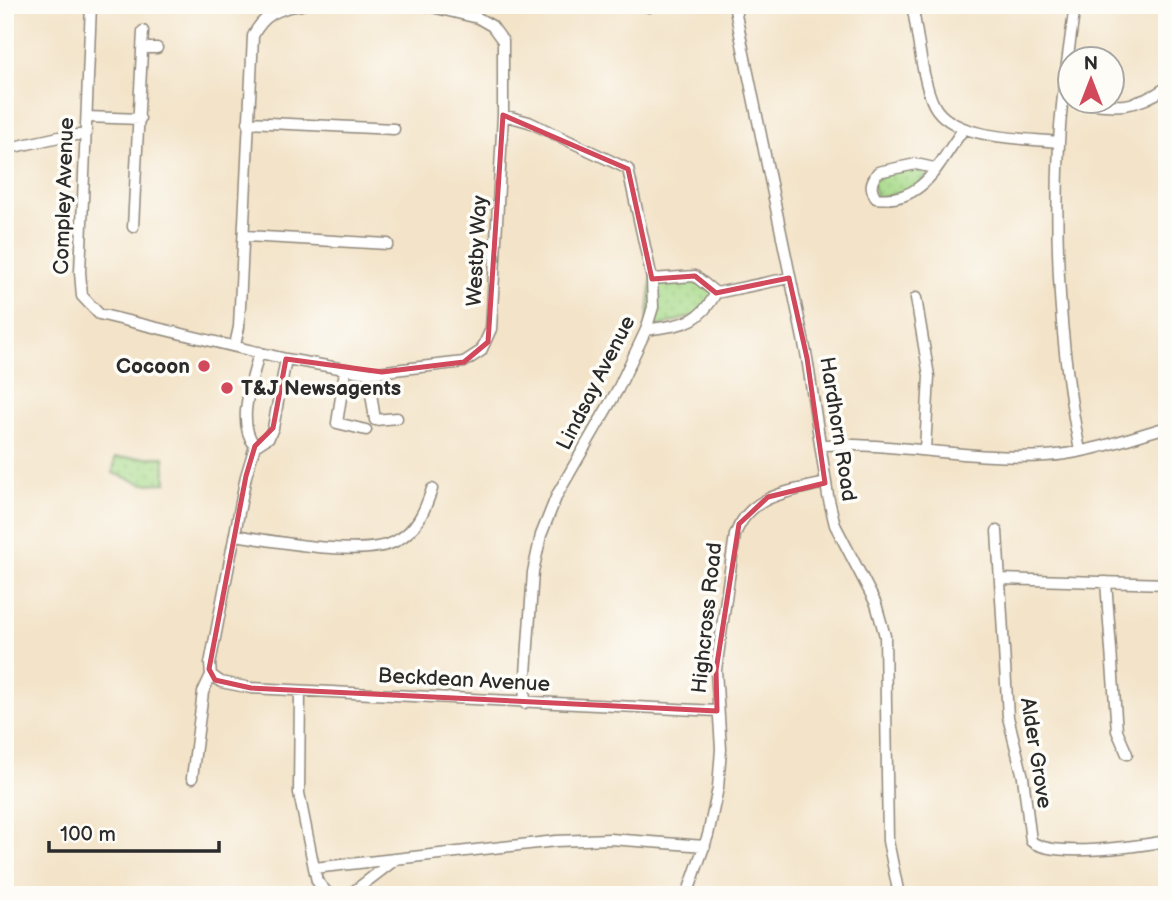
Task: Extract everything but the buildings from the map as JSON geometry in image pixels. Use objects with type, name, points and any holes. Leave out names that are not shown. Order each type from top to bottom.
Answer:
[{"type":"street","name":"Compley Avenue","points":[[91,5],[80,272],[85,301],[99,314],[286,359]]},
{"type":"street","points":[[235,345],[239,327],[253,36],[257,27],[276,10],[302,5]]},
{"type":"street","name":"Westby Way","points":[[286,359],[368,373],[464,362],[488,342],[493,310],[505,52],[498,33],[478,18],[424,5]]},
{"type":"street","name":"Hardhorn Road","points":[[733,5],[807,358],[825,483],[835,525],[876,604],[885,636],[888,841],[899,895]]},
{"type":"street","points":[[912,5],[933,103],[948,121],[963,130],[1059,142]]},
{"type":"street","points":[[1072,46],[1075,5]]},
{"type":"street","points":[[133,227],[143,31]]},
{"type":"street","points":[[143,48],[157,48]]},
{"type":"street","points":[[1126,105],[1135,105],[1167,87]]},
{"type":"street","name":"Lindsay Avenue","points":[[503,115],[529,122],[628,169],[652,279],[653,307],[646,330],[618,389],[557,495],[541,535],[533,572],[524,703]]},
{"type":"street","points":[[1064,116],[1059,142],[1059,310],[1065,368],[1080,451]]},
{"type":"street","points":[[87,117],[140,119]]},
{"type":"street","points":[[248,122],[394,129]]},
{"type":"street","points":[[934,168],[916,164],[878,172],[872,181],[871,190],[876,198],[887,199],[914,193],[928,181],[934,168],[963,130]]},
{"type":"street","points":[[5,149],[68,135],[86,135]]},
{"type":"street","points":[[134,213],[147,214]]},
{"type":"street","points":[[244,236],[388,244]]},
{"type":"street","points":[[652,279],[695,276],[716,292],[789,278]]},
{"type":"street","points":[[646,330],[692,321],[708,308],[716,292]]},
{"type":"street","points":[[916,298],[929,376],[925,450]]},
{"type":"street","points":[[255,446],[248,437],[245,418],[259,352]]},
{"type":"street","points":[[192,778],[203,692],[212,675],[210,664],[246,476],[255,446],[269,437],[273,428],[286,359]]},
{"type":"street","points":[[345,371],[337,423],[366,430]]},
{"type":"street","points":[[368,373],[375,420],[397,418]]},
{"type":"street","points":[[820,445],[1026,457],[1080,451],[1167,426]]},
{"type":"street","name":"Highcross Road","points":[[687,895],[705,846],[718,788],[720,749],[716,670],[739,524],[753,506],[768,497],[825,483]]},
{"type":"street","points":[[236,535],[355,548],[385,546],[413,528],[432,489]]},
{"type":"street","name":"Alder Grove","points":[[997,531],[1008,717],[1023,777],[1031,841],[1038,847],[1049,849],[1121,847],[1167,841]]},
{"type":"street","points":[[1000,579],[1167,584]]},
{"type":"street","points":[[1106,582],[1117,731],[1127,754]]},
{"type":"street","name":"Beckdean Avenue","points":[[212,675],[215,680],[234,685],[300,691],[717,711]]},
{"type":"street","points":[[300,691],[299,793],[317,881],[330,895]]},
{"type":"street","points":[[314,868],[581,840],[705,846]]},
{"type":"street","points":[[349,895],[397,859]]},
{"type":"highlighted area","points":[[503,115],[628,169],[652,279],[695,276],[716,293],[789,278],[807,358],[825,483],[768,497],[739,524],[716,670],[717,711],[251,688],[215,680],[209,669],[246,476],[255,446],[273,428],[286,359],[382,372],[464,362],[488,342]]},
{"type":"green space","points":[[897,167],[934,168],[914,191],[876,198],[872,181]]},
{"type":"green space","points":[[687,276],[716,293],[703,313],[646,330],[652,279]]},
{"type":"green space","points":[[164,457],[166,483],[143,484],[113,473],[115,458]]},
{"type":"place","name":"Cocoon","points":[[204,366]]},
{"type":"place","name":"T&J Newsagents","points":[[227,388]]}]
